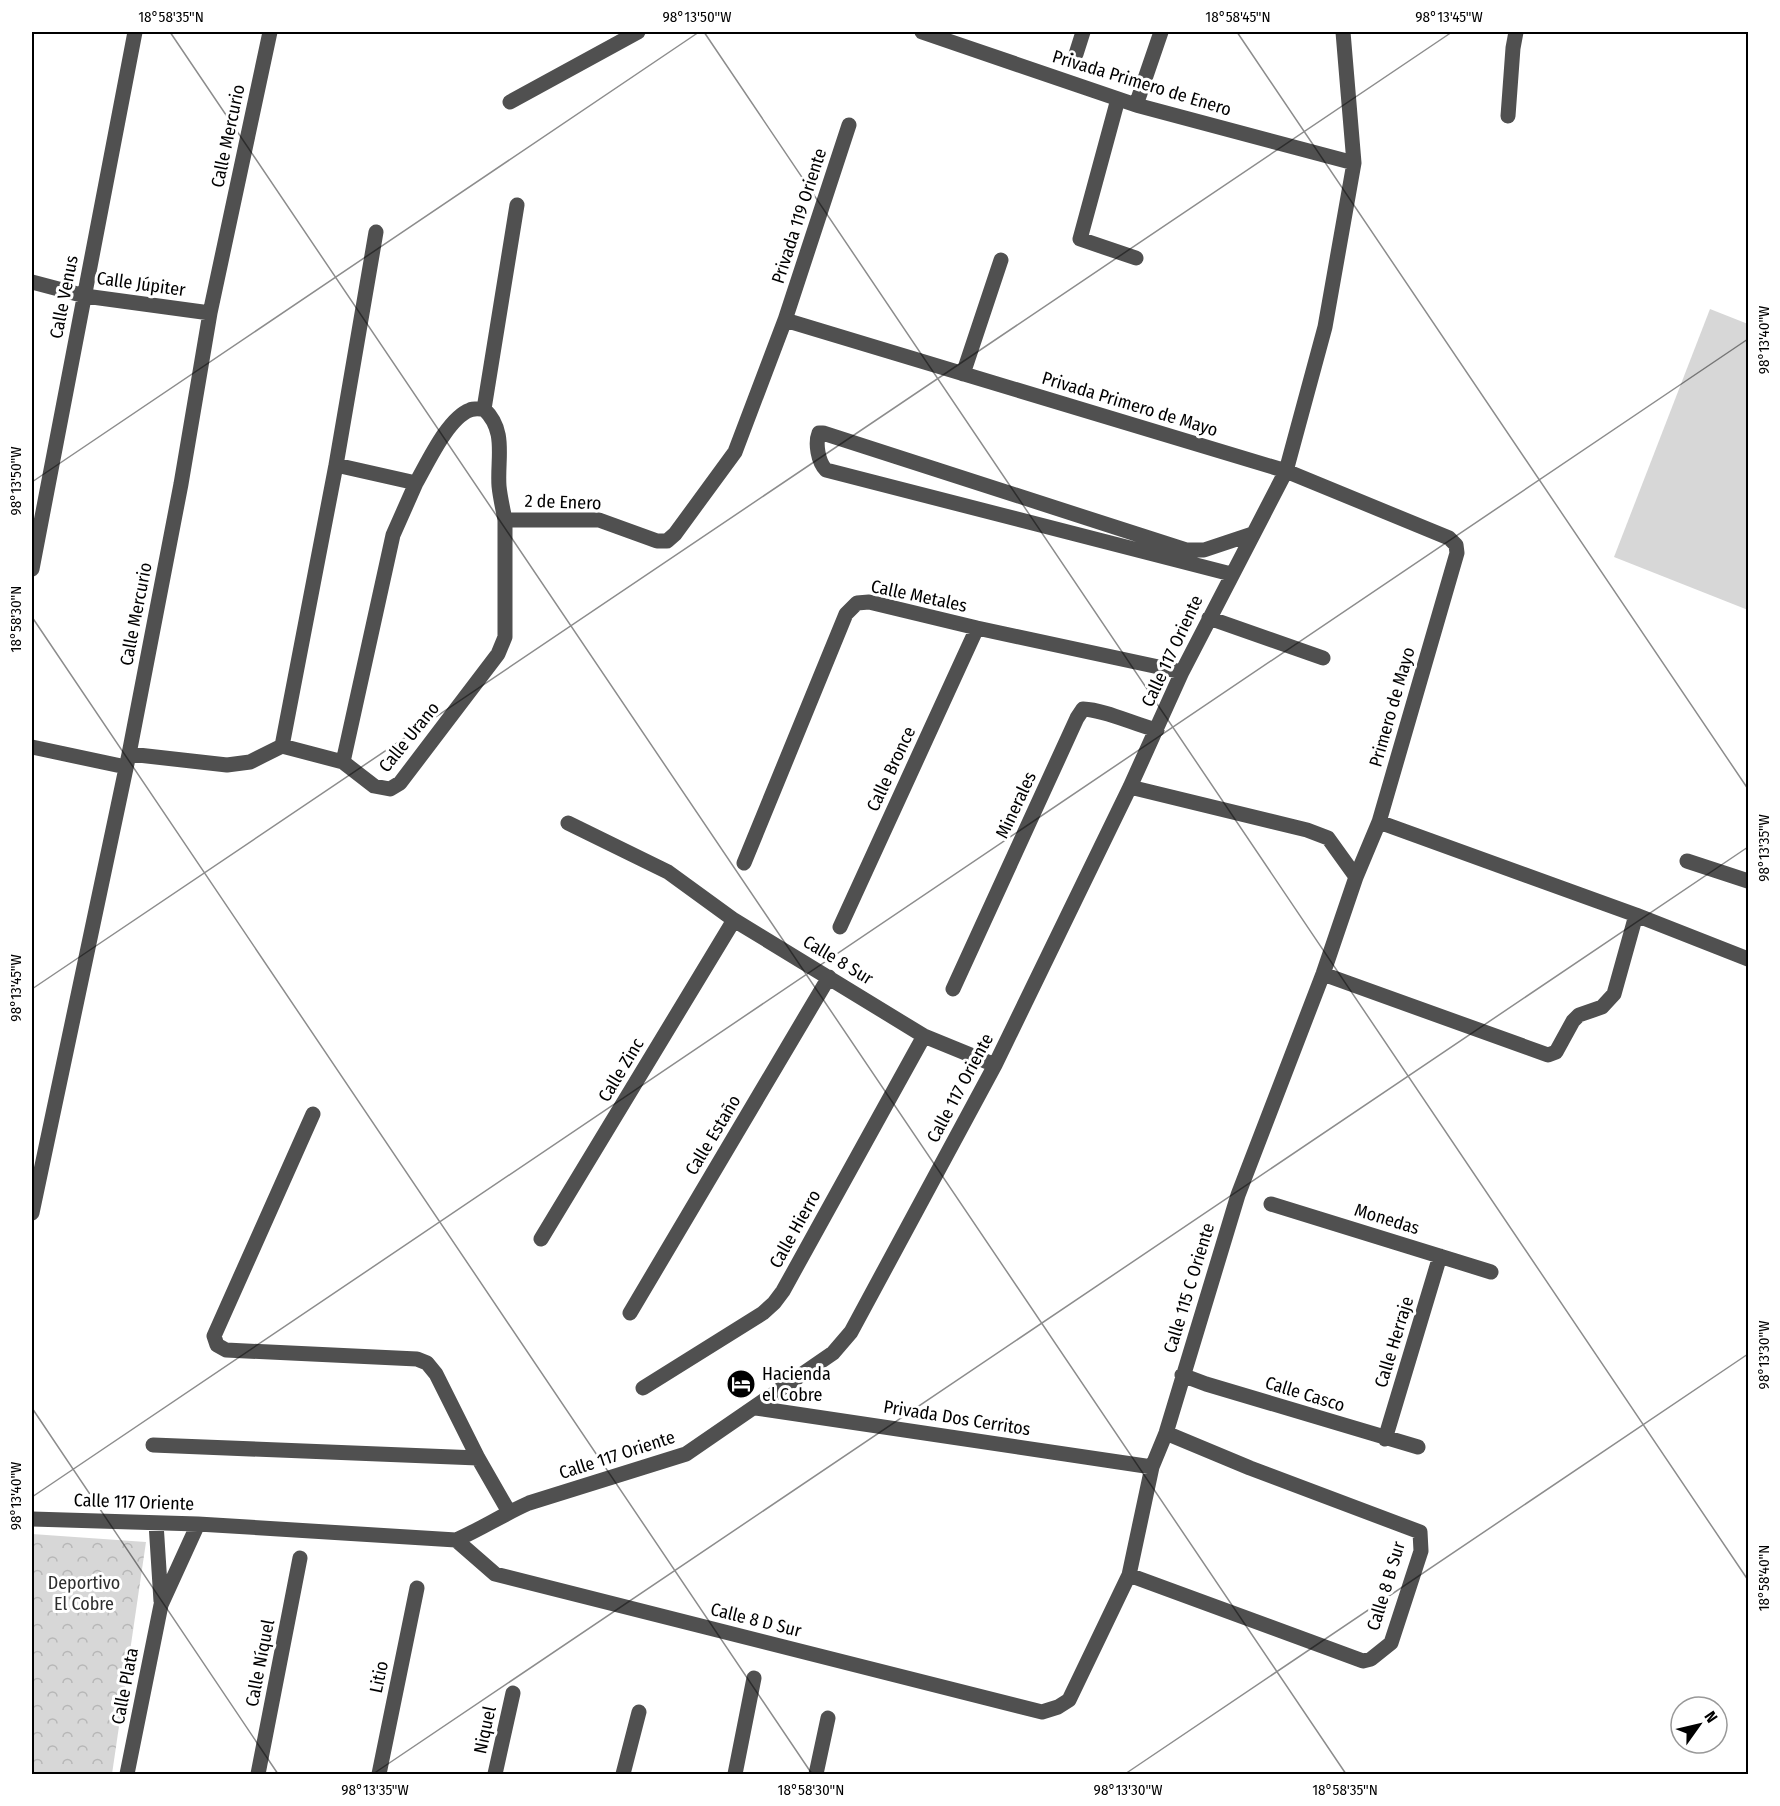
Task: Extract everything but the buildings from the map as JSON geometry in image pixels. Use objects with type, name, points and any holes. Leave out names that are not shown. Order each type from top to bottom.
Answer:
[{"type":"street","name":"Calle Venus","points":[[32,569],[135,32]]},
{"type":"street","name":"Calle Mercurio","points":[[32,1205],[127,760],[181,484],[210,313],[270,32]]},
{"type":"street","points":[[510,102],[638,32]]},
{"type":"street","name":"Privada Primero de Enero","points":[[922,32],[1136,105],[1354,163]]},
{"type":"street","points":[[1076,54],[1083,32]]},
{"type":"street","points":[[1136,105],[1161,32]]},
{"type":"street","name":"Calle 117 Oriente","points":[[32,1519],[198,1524],[456,1540],[529,1503],[686,1454],[833,1353],[851,1332],[995,1065],[1131,787],[1182,672],[1286,471],[1326,327],[1354,163],[1343,32]]},
{"type":"street","points":[[1508,116],[1516,32]]},
{"type":"street","points":[[1119,99],[1080,239],[1136,258]]},
{"type":"street","name":"Privada 119 Oriente","points":[[785,320],[849,125]]},
{"type":"street","points":[[342,762],[393,535],[416,483],[450,426],[459,416],[471,409],[484,409],[517,206]]},
{"type":"street","points":[[32,747],[127,760],[227,765],[250,762],[282,746],[336,465],[376,232]]},
{"type":"street","points":[[963,374],[1001,260]]},
{"type":"street","name":"Calle Júpiter","points":[[32,282],[84,296],[210,313]]},
{"type":"street","name":"Privada Primero de Mayo","points":[[785,320],[1286,471],[1449,538],[1456,545]]},
{"type":"street","name":"2 de Enero","points":[[484,409],[494,418],[499,435],[499,486],[505,519],[599,520],[657,541],[667,541],[675,534],[735,452],[785,320]]},
{"type":"street","points":[[1231,574],[826,470],[820,462],[817,437],[819,433],[823,433],[1194,551],[1204,550],[1252,534]]},
{"type":"street","points":[[336,465],[416,483]]},
{"type":"street","points":[[960,504],[968,480]]},
{"type":"street","name":"Calle Urano","points":[[282,746],[342,762],[374,786],[390,789],[400,783],[498,654],[505,637],[507,615],[505,519]]},
{"type":"street","points":[[1085,536],[1090,519]]},
{"type":"street","name":"Primero de Mayo","points":[[1356,877],[1379,822],[1457,553],[1456,545]]},
{"type":"street","name":"Calle Metales","points":[[744,863],[846,614],[856,603],[869,602],[977,628],[1182,672]]},
{"type":"street","points":[[1209,618],[1323,658]]},
{"type":"street","name":"Calle Bronce","points":[[840,927],[977,628]]},
{"type":"street","name":"Minerales","points":[[953,989],[1083,709],[1095,710],[1135,725],[1157,730]]},
{"type":"street","points":[[1131,787],[1306,830],[1328,838],[1356,877]]},
{"type":"street","points":[[1379,822],[1636,915],[1749,959]]},
{"type":"street","name":"Calle 8 Sur","points":[[568,823],[668,872],[734,920],[924,1036],[995,1065]]},
{"type":"street","points":[[1687,861],[1749,882]]},
{"type":"street","name":"Calle 115 C Oriente","points":[[1058,1707],[1069,1700],[1129,1575],[1152,1467],[1166,1433],[1238,1195],[1323,974],[1356,877]]},
{"type":"street","points":[[1323,974],[1548,1055],[1557,1052],[1573,1021],[1579,1015],[1602,1007],[1614,994],[1636,915]]},
{"type":"street","name":"Calle Zinc","points":[[541,1239],[734,920]]},
{"type":"street","name":"Calle Estaño","points":[[630,1313],[829,977]]},
{"type":"street","name":"Calle Hierro","points":[[643,1388],[763,1313],[783,1292],[924,1036]]},
{"type":"street","points":[[314,1114],[214,1336],[217,1345],[226,1350],[417,1359],[427,1363],[436,1374],[508,1512]]},
{"type":"street","name":"Monedas","points":[[1271,1204],[1491,1272]]},
{"type":"street","name":"Calle Herraje","points":[[1385,1438],[1440,1256]]},
{"type":"street","name":"Calle Casco","points":[[1182,1375],[1418,1447]]},
{"type":"street","name":"Privada Dos Cerritos","points":[[756,1408],[1152,1467]]},
{"type":"street","name":"Calle 8 B Sur","points":[[1129,1575],[1363,1661],[1371,1659],[1391,1643],[1421,1551],[1420,1532],[1250,1468],[1166,1433]]},
{"type":"street","points":[[153,1445],[478,1458]]},
{"type":"street","name":"Calle Plata","points":[[156,1523],[161,1605]]},
{"type":"street","name":"Calle Plata","points":[[127,1774],[161,1605],[198,1524]]},
{"type":"street","name":"Calle 8 D Sur","points":[[456,1540],[495,1574],[1042,1712],[1058,1707]]},
{"type":"street","name":"Calle Níquel","points":[[258,1774],[300,1558]]},
{"type":"street","name":"Litio","points":[[378,1774],[417,1588]]},
{"type":"street","points":[[735,1774],[754,1678]]},
{"type":"street","name":"Niquel","points":[[495,1774],[513,1693]]},
{"type":"street","points":[[624,1774],[639,1712]]},
{"type":"street","points":[[816,1774],[828,1718]]},
{"type":"green space","points":[[1710,309],[1748,324],[1748,610],[1614,557]]},
{"type":"green space","name":"Deportivo El Cobre","points":[[32,1534],[146,1542],[112,1774],[32,1774]]},
{"type":"place","name":"Hacienda el Cobre","points":[[741,1384]]}]
